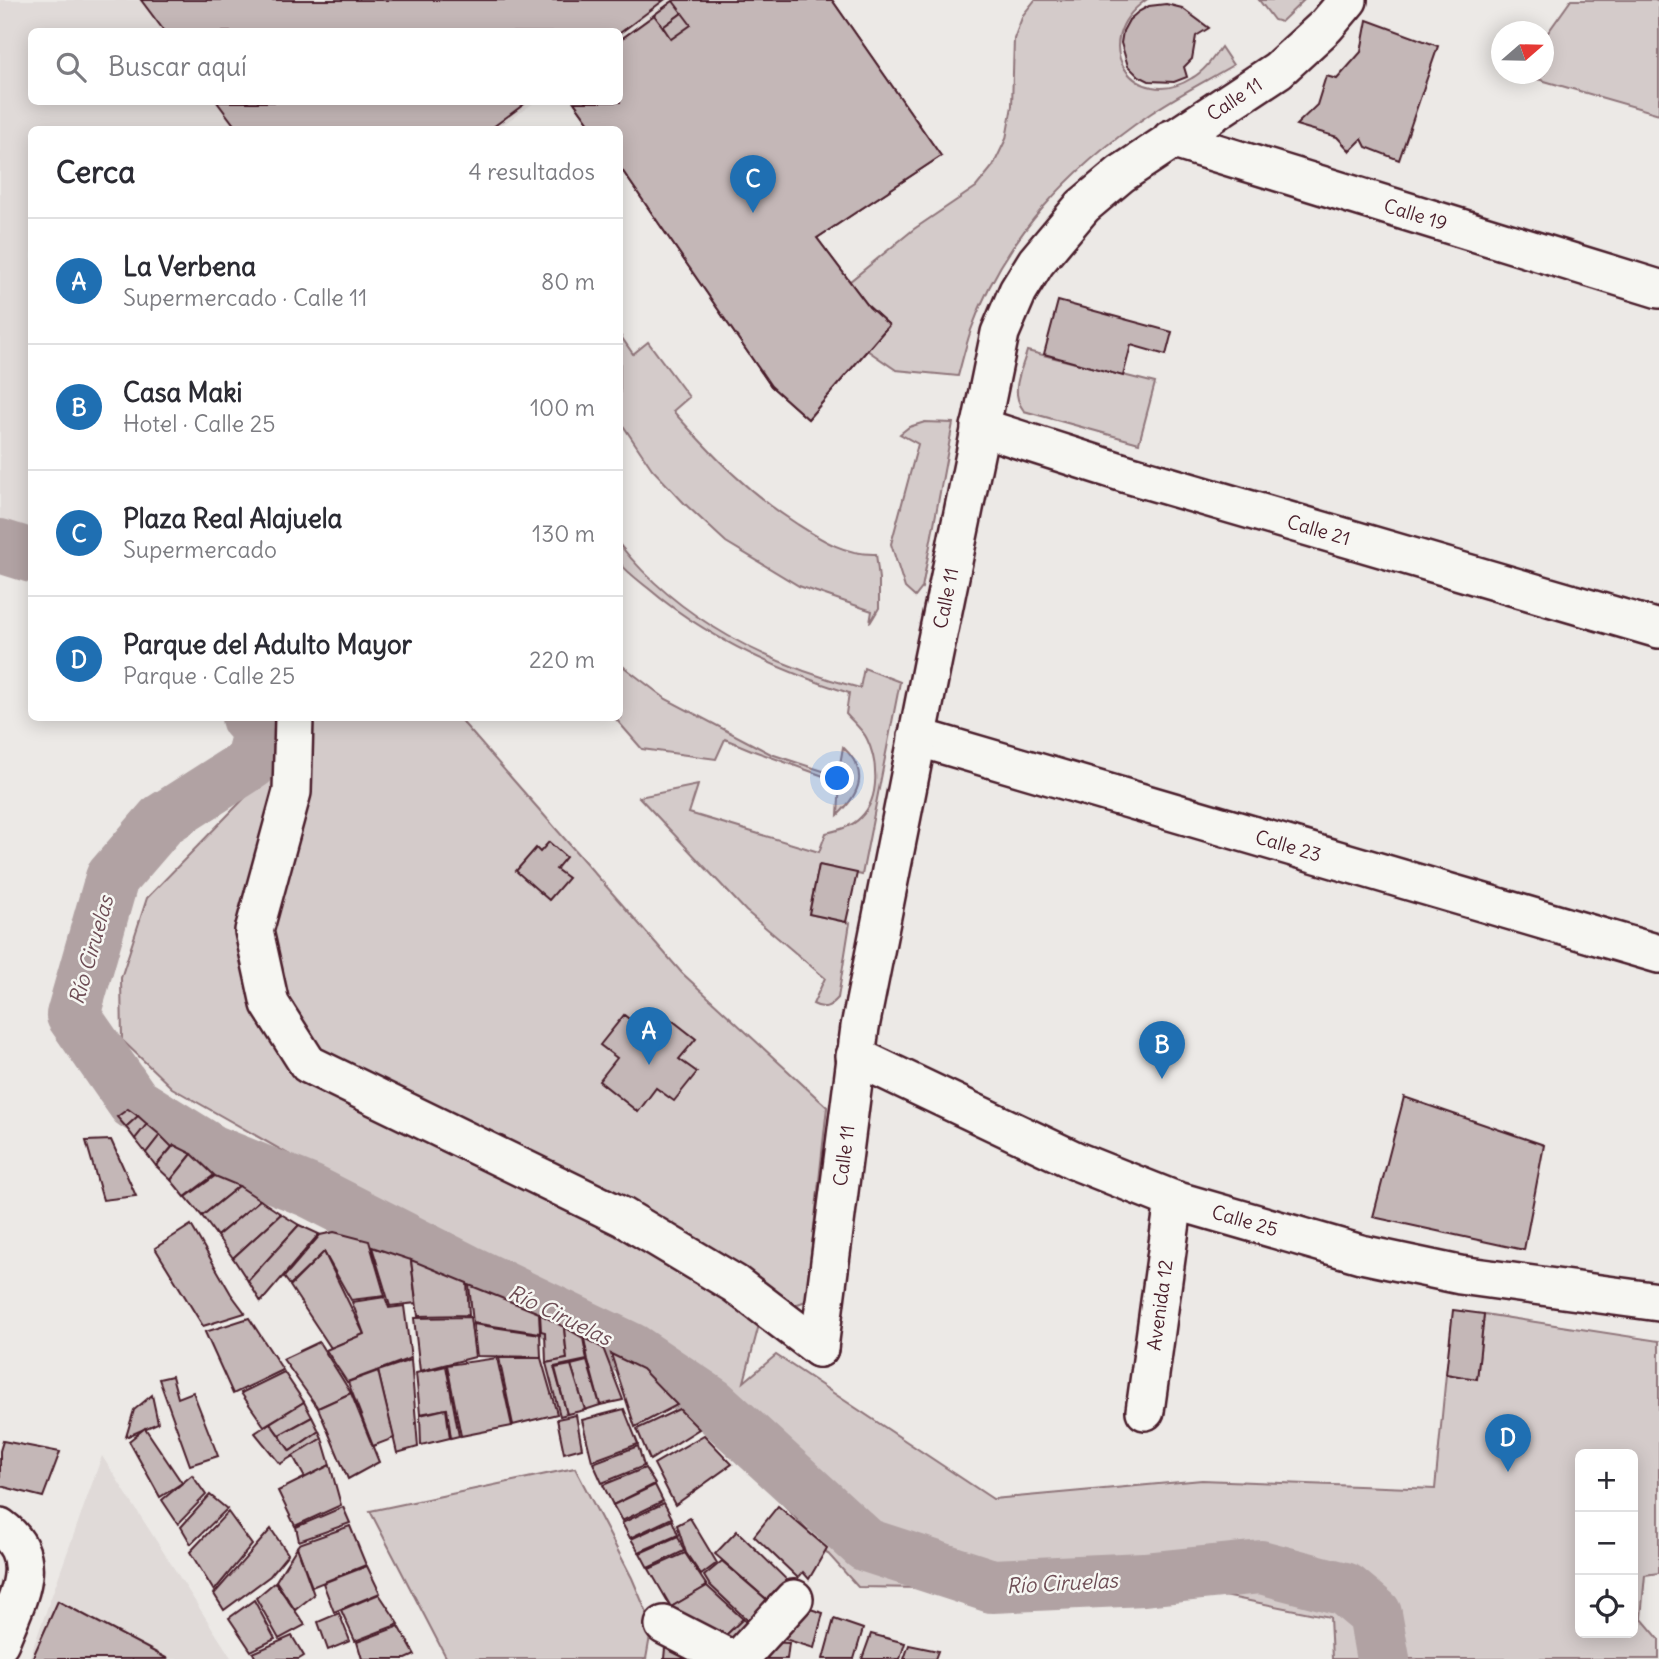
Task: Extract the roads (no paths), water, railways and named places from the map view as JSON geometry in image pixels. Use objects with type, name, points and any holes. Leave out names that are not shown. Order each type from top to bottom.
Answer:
[{"type":"street","name":"Calle 11","points":[[294,721],[292,792],[254,931],[270,1004],[308,1064],[623,1217],[735,1284],[819,1348],[855,1056],[1000,333],[1018,291],[1037,262],[1083,206],[1121,174],[1171,139],[1278,70],[1326,26],[1348,0]]},
{"type":"street","name":"Calle 19","points":[[1171,139],[1659,289]]},
{"type":"street","name":"Calle 21","points":[[980,427],[1124,473],[1659,629]]},
{"type":"street","name":"Calle 23","points":[[917,737],[1659,954]]},
{"type":"street","name":"Calle 25","points":[[855,1056],[1076,1161],[1174,1200],[1361,1254],[1460,1275],[1659,1302]]},
{"type":"street","name":"Avenida 12","points":[[1145,1412],[1174,1200]]},
{"type":"street","points":[[0,1642],[23,1577],[24,1561],[10,1537]]},
{"type":"street","points":[[738,1659],[794,1600]]},
{"type":"street","points":[[664,1625],[730,1659]]},
{"type":"waterway","name":"Río Ciruelas","points":[[0,546],[28,555]]},
{"type":"waterway","name":"Río Ciruelas","points":[[251,721],[260,729],[251,763],[162,820],[112,878],[73,1015],[134,1103],[211,1151],[310,1191],[467,1271],[630,1349],[712,1404],[866,1545],[992,1586],[1144,1579],[1261,1567],[1345,1589],[1375,1614],[1383,1659]]},
{"type":"place","name":"Plaza Real Alajuela","points":[[753,213]]},
{"type":"place","name":"La Verbena","points":[[649,1065]]},
{"type":"place","name":"Casa Maki","points":[[1162,1079]]},
{"type":"place","name":"Parque del Adulto Mayor","points":[[1508,1472]]}]
